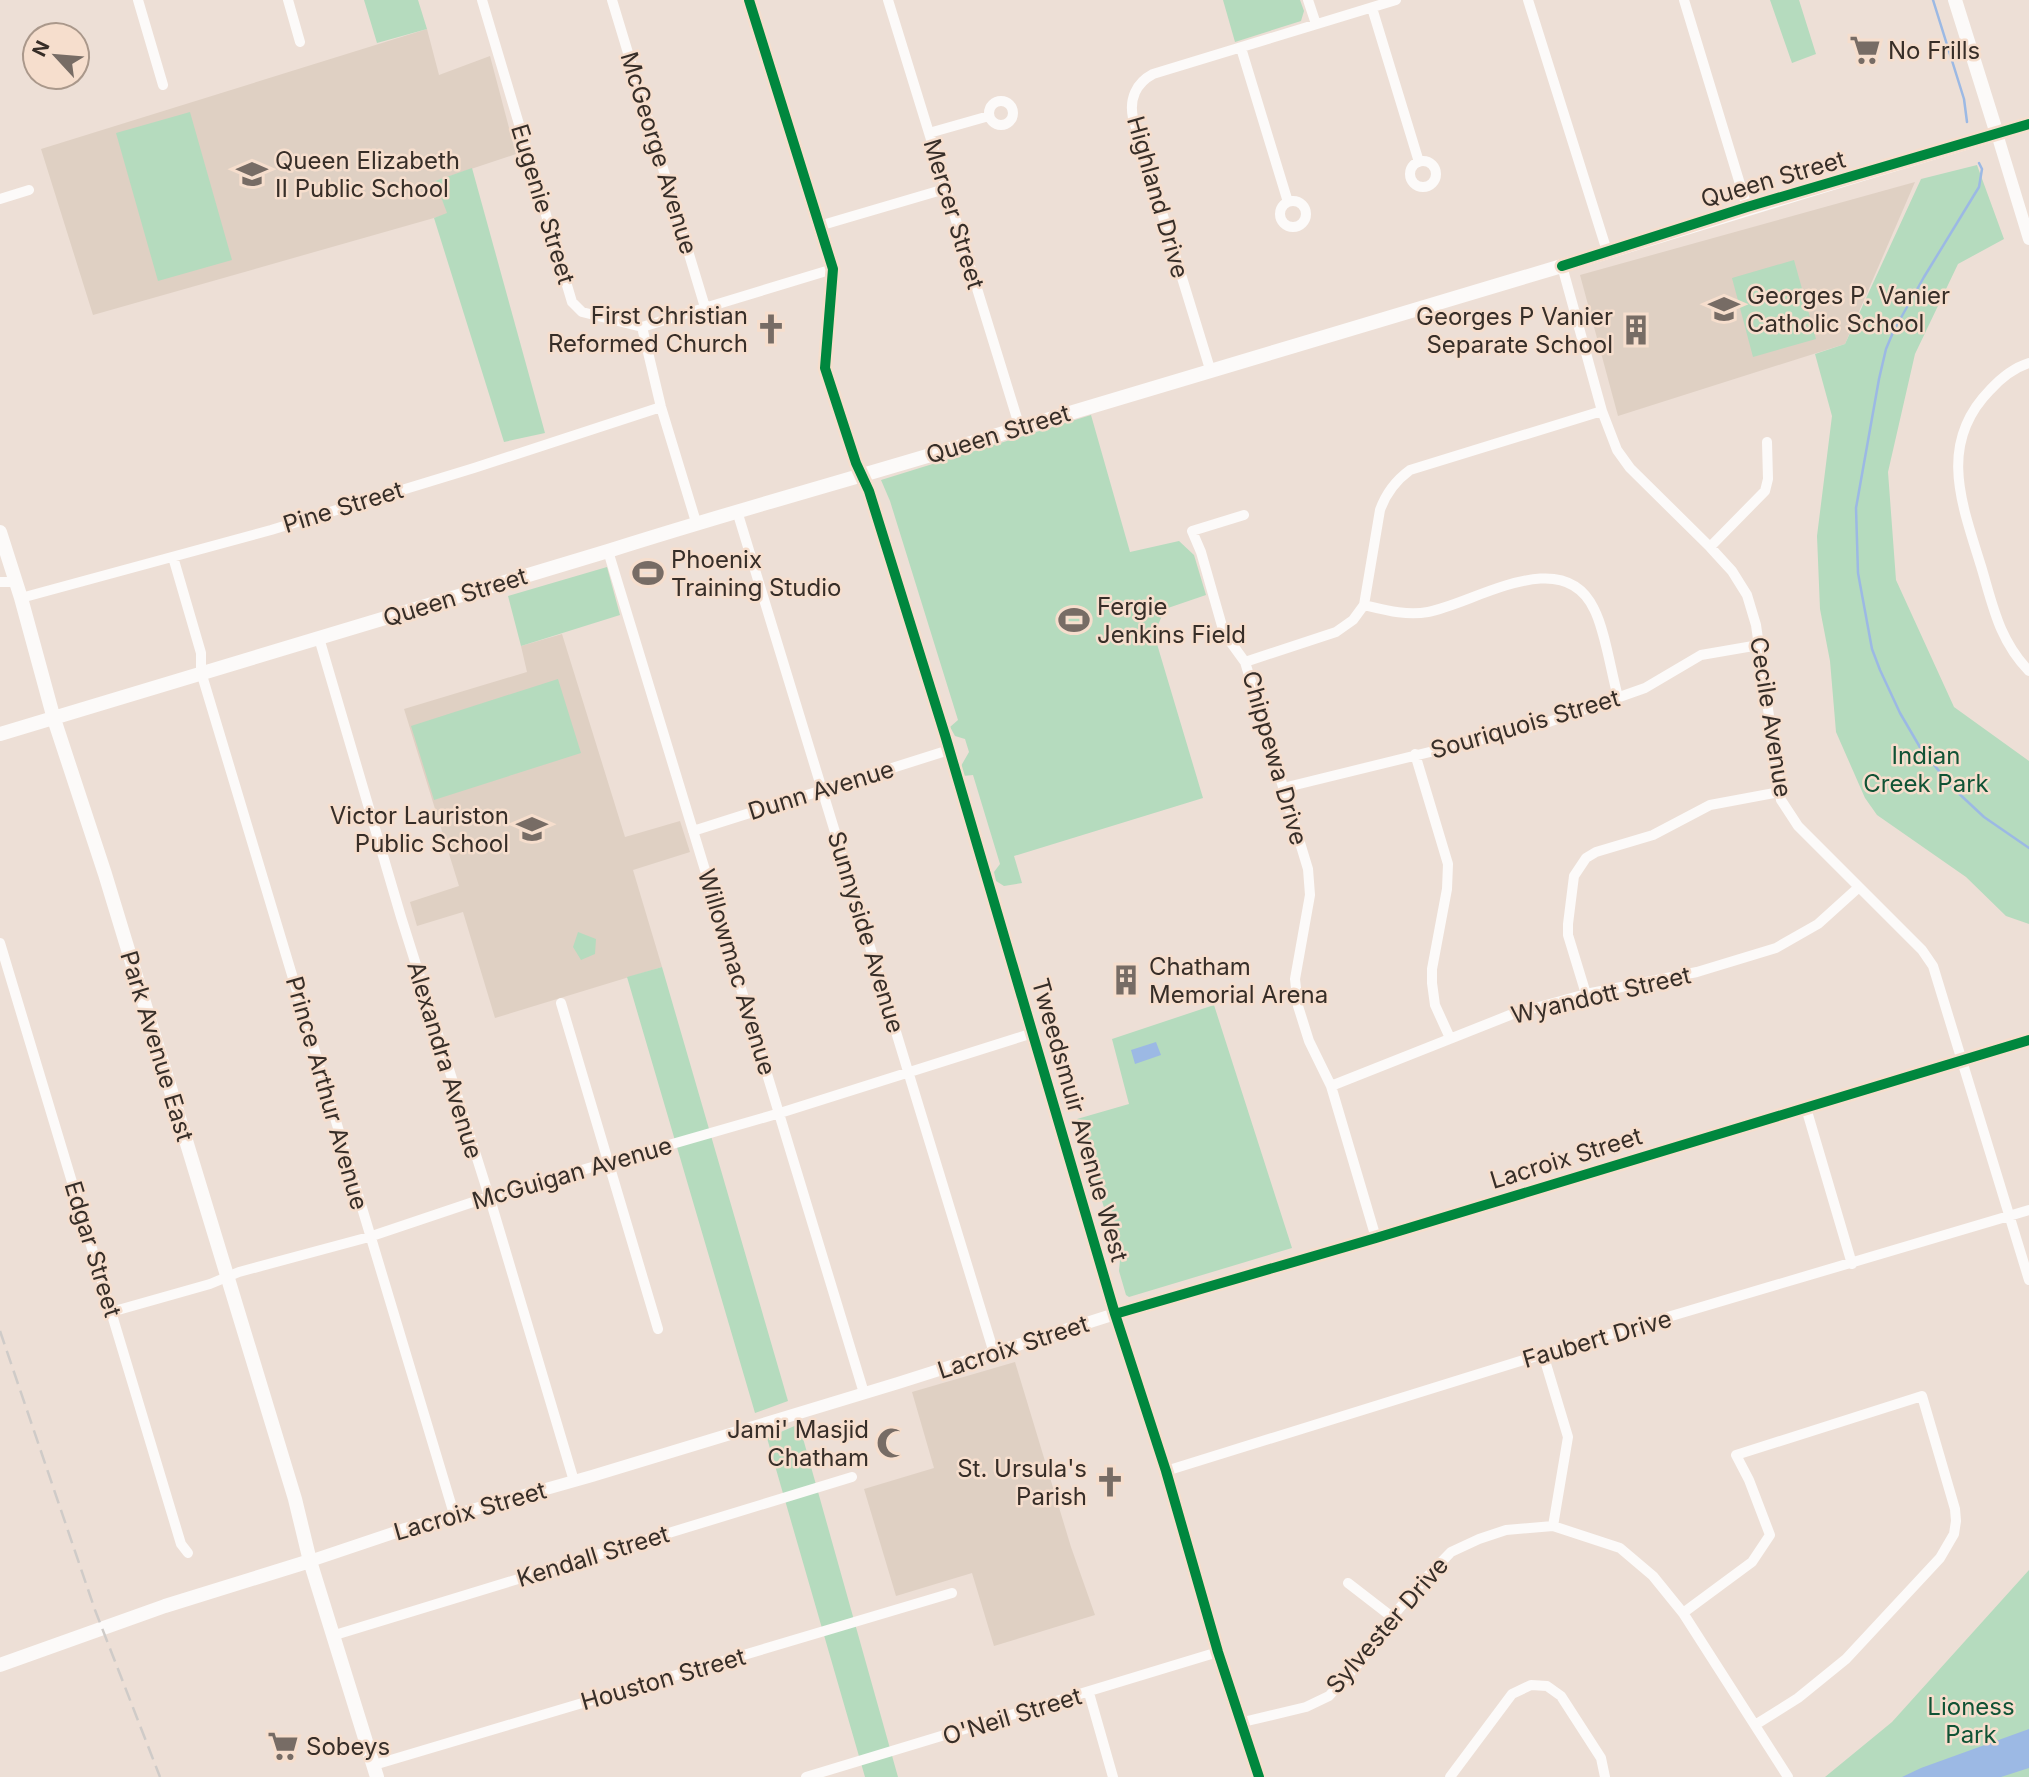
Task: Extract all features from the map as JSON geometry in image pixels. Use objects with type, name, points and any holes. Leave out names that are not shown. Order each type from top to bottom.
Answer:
[{"type":"main road","points":[[1955,0],[1997,134]]},
{"type":"main road","name":"Queen Street","points":[[0,734],[608,551],[696,522],[1020,428],[2029,124]]},
{"type":"main road","name":"Park Avenue East","points":[[0,532],[54,719],[105,874],[375,1771]]},
{"type":"main road","name":"Lacroix Street","points":[[0,1665],[165,1606],[310,1561]]},
{"type":"street","points":[[138,0],[163,85]]},
{"type":"street","points":[[288,0],[300,42]]},
{"type":"street","name":"Eugenie Street","points":[[482,0],[572,302],[582,312],[642,327]]},
{"type":"street","name":"McGeorge Avenue","points":[[612,0],[705,307]]},
{"type":"street","points":[[696,522],[661,407],[642,327],[833,269],[749,0]]},
{"type":"street","name":"Mercer Street","points":[[888,0],[1020,428]]},
{"type":"street","points":[[1308,0],[1316,24]]},
{"type":"street","name":"Highland Drive","points":[[1210,369],[1133,118],[1132,100],[1148,76],[1396,0]]},
{"type":"street","points":[[1528,0],[1607,251]]},
{"type":"street","points":[[1684,0],[1747,207]]},
{"type":"street","points":[[1371,8],[1419,162]]},
{"type":"street","points":[[1241,48],[1288,202]]},
{"type":"street","points":[[929,133],[989,116]]},
{"type":"street","points":[[1997,134],[2029,239]]},
{"type":"street","points":[[819,226],[945,189]]},
{"type":"street","points":[[0,199],[29,190]]},
{"type":"street","name":"Cecile Avenue","points":[[1562,265],[1602,411],[1623,460],[1710,547],[1732,571],[1748,595],[1759,645],[1780,792],[1791,818],[1928,957],[2029,1280]]},
{"type":"street","name":"Tweedsmuir Avenue West","points":[[833,269],[825,368],[872,499],[1115,1314],[1167,1471],[1218,1652],[1259,1777]]},
{"type":"street","points":[[2029,363],[2007,374],[1980,401],[1963,436],[1957,464],[1960,495],[2000,629],[2009,647],[2029,671]]},
{"type":"street","name":"Pine Street","points":[[21,598],[271,530],[661,407]]},
{"type":"street","points":[[1602,411],[1418,466],[1402,476],[1390,489],[1380,510],[1364,605],[1407,614],[1443,609],[1524,580],[1541,578],[1567,583],[1581,592],[1595,609],[1618,697]]},
{"type":"street","points":[[1710,547],[1765,491],[1768,479],[1767,442]]},
{"type":"street","name":"Sunnyside Avenue","points":[[737,511],[994,1353]]},
{"type":"street","points":[[1244,515],[1192,531],[1224,633],[1245,662]]},
{"type":"street","name":"Willowmac Avenue","points":[[608,551],[864,1393]]},
{"type":"street","name":"Prince Arthur Avenue","points":[[173,557],[202,655],[201,672],[454,1514]]},
{"type":"street","points":[[0,582],[15,582]]},
{"type":"street","name":"Chippewa Drive","points":[[1364,605],[1353,620],[1336,632],[1245,662],[1310,882],[1295,979],[1297,1006],[1309,1041],[1331,1086],[1376,1238]]},
{"type":"street","name":"Alexandra Avenue","points":[[319,638],[397,904],[574,1481]]},
{"type":"street","name":"Souriquois Street","points":[[1283,788],[1540,725],[1645,688],[1700,655],[1759,645]]},
{"type":"street","name":"Dunn Avenue","points":[[693,831],[949,750]]},
{"type":"street","points":[[1415,754],[1448,864],[1447,889],[1432,969],[1432,983],[1435,1005],[1450,1038]]},
{"type":"street","points":[[1586,993],[1568,925],[1574,876],[1586,858],[1596,852],[1653,835],[1710,805],[1780,792]]},
{"type":"street","name":"Wyandott Street","points":[[1331,1086],[1510,1015],[1586,993],[1697,972],[1776,947],[1818,924],[1859,887]]},
{"type":"street","name":"Edgar Street","points":[[0,943],[181,1544],[188,1553]]},
{"type":"street","points":[[561,1003],[658,1329]]},
{"type":"street","name":"McGuigan Avenue","points":[[111,1312],[227,1278],[239,1272],[369,1237],[488,1197],[780,1113],[1033,1033]]},
{"type":"street","name":"Lacroix Street","points":[[310,1561],[454,1514],[574,1481],[1115,1314],[2029,1041]]},
{"type":"street","points":[[1806,1108],[1852,1264]]},
{"type":"street","name":"Faubert Drive","points":[[1167,1471],[1543,1354],[2029,1210]]},
{"type":"street","points":[[1543,1354],[1568,1437],[1553,1527]]},
{"type":"street","points":[[1683,1613],[1752,1562],[1770,1535],[1749,1480],[1736,1455],[1922,1396],[1955,1509],[1956,1521],[1948,1547],[1846,1659],[1798,1698],[1755,1724]]},
{"type":"street","name":"Kendall Street","points":[[335,1635],[852,1476]]},
{"type":"street","name":"Sylvester Drive","points":[[1243,1722],[1306,1707],[1329,1696],[1359,1663],[1392,1617],[1451,1552],[1506,1530],[1553,1527],[1620,1548],[1653,1576],[1683,1613],[1788,1777]]},
{"type":"street","points":[[1348,1583],[1392,1617]]},
{"type":"street","name":"Houston Street","points":[[375,1771],[952,1593]]},
{"type":"street","name":"O'Neil Street","points":[[806,1777],[1218,1652]]},
{"type":"street","points":[[1450,1777],[1512,1694],[1531,1685],[1547,1686],[1562,1696],[1601,1758],[1605,1777]]},
{"type":"street","points":[[1089,1692],[1113,1777]]},
{"type":"shaded area","name":"Queen Elizabeth II Public School","points":[[427,29],[439,75],[490,56],[516,154],[435,181],[448,214],[93,315],[41,149]]},
{"type":"shaded area","name":"Georges P. Vanier Catholic School","points":[[1915,182],[1845,344],[1618,416],[1580,275]]},
{"type":"shaded area","name":"Victor Lauriston Public School","points":[[562,634],[625,837],[680,821],[690,852],[633,870],[662,967],[495,1018],[463,912],[417,926],[410,902],[459,886],[404,709],[527,672],[521,646]]},
{"type":"shaded area","points":[[1015,1362],[1071,1547],[1095,1615],[994,1646],[972,1573],[896,1596],[864,1489],[934,1468],[912,1392]]},
{"type":"green space","points":[[364,0],[418,0],[427,29],[377,43]]},
{"type":"green space","points":[[1223,0],[1300,0],[1304,11],[1301,21],[1235,42]]},
{"type":"green space","points":[[1770,0],[1799,0],[1816,54],[1792,63]]},
{"type":"green space","points":[[190,112],[232,260],[158,281],[116,133]]},
{"type":"green space","name":"Indian Creek Park","points":[[1977,165],[2004,239],[1958,264],[1915,354],[1888,472],[1896,580],[1954,707],[2029,761],[2029,924],[2006,916],[1966,877],[1877,815],[1865,798],[1836,732],[1830,661],[1820,609],[1817,536],[1832,416],[1815,354],[1845,344],[1921,179]]},
{"type":"green space","points":[[472,168],[545,433],[504,442],[434,218],[447,213],[435,181]]},
{"type":"green space","points":[[1794,260],[1816,339],[1753,357],[1732,278]]},
{"type":"green space","points":[[1091,415],[1130,552],[1179,541],[1194,555],[1206,595],[1165,609],[1154,634],[1203,798],[1014,856],[1022,883],[1004,886],[996,881],[994,872],[1000,864],[973,775],[963,776],[961,766],[969,752],[965,739],[955,736],[950,727],[958,720],[890,501],[881,480]]},
{"type":"green space","points":[[607,567],[620,615],[521,646],[508,596]]},
{"type":"green space","points":[[558,679],[581,753],[434,800],[411,726]]},
{"type":"green space","points":[[578,932],[596,939],[595,954],[581,960],[573,947]]},
{"type":"green space","points":[[662,967],[788,1401],[755,1413],[627,977]]},
{"type":"green space","points":[[1214,1005],[1292,1248],[1129,1297],[1126,1295],[1119,1271],[1120,1260],[1077,1119],[1129,1104],[1112,1039]]},
{"type":"green space","points":[[799,1424],[898,1777],[865,1777],[767,1438]]},
{"type":"green space","name":"Lioness Park","points":[[2029,1570],[2029,1777],[1825,1777],[1892,1722]]},
{"type":"water","points":[[1156,1042],[1161,1055],[1135,1064],[1131,1050]]},
{"type":"water","points":[[2029,1729],[2029,1768],[2001,1777],[1902,1777],[1921,1768]]},
{"type":"waterway","points":[[1933,0],[1964,99],[1967,122]]},
{"type":"waterway","points":[[1979,163],[1982,169],[1979,187],[1924,277],[1886,349],[1856,508],[1858,573],[1872,649],[1900,713],[1921,749],[1953,788],[1984,817],[2029,848]]},
{"type":"railway","points":[[0,1331],[95,1610],[160,1777]]},
{"type":"cycle path","points":[[749,0],[833,269],[825,368],[856,463],[869,491],[945,735],[1115,1314],[1259,1777]]},
{"type":"cycle path","points":[[1562,266],[1747,207],[2029,124]]},
{"type":"cycle path","points":[[1115,1314],[1376,1238],[2029,1040]]},
{"type":"place","name":"No Frills","points":[[1865,50]]},
{"type":"place","name":"Queen Elizabeth II Public School","points":[[252,174]]},
{"type":"place","name":"Georges P. Vanier Catholic School","points":[[1724,309]]},
{"type":"place","name":"First Christian Reformed Church","points":[[771,329]]},
{"type":"place","name":"Georges P Vanier Separate School","points":[[1636,330]]},
{"type":"place","name":"Phoenix Training Studio","points":[[648,573]]},
{"type":"place","name":"Fergie Jenkins Field","points":[[1074,620]]},
{"type":"place","name":"Victor Lauriston Public School","points":[[532,829]]},
{"type":"place","name":"Chatham Memorial Arena","points":[[1126,980]]},
{"type":"place","name":"Jami' Masjid Chatham","points":[[892,1443]]},
{"type":"place","name":"St. Ursula's Parish","points":[[1110,1482]]},
{"type":"place","name":"Sobeys","points":[[283,1746]]}]
